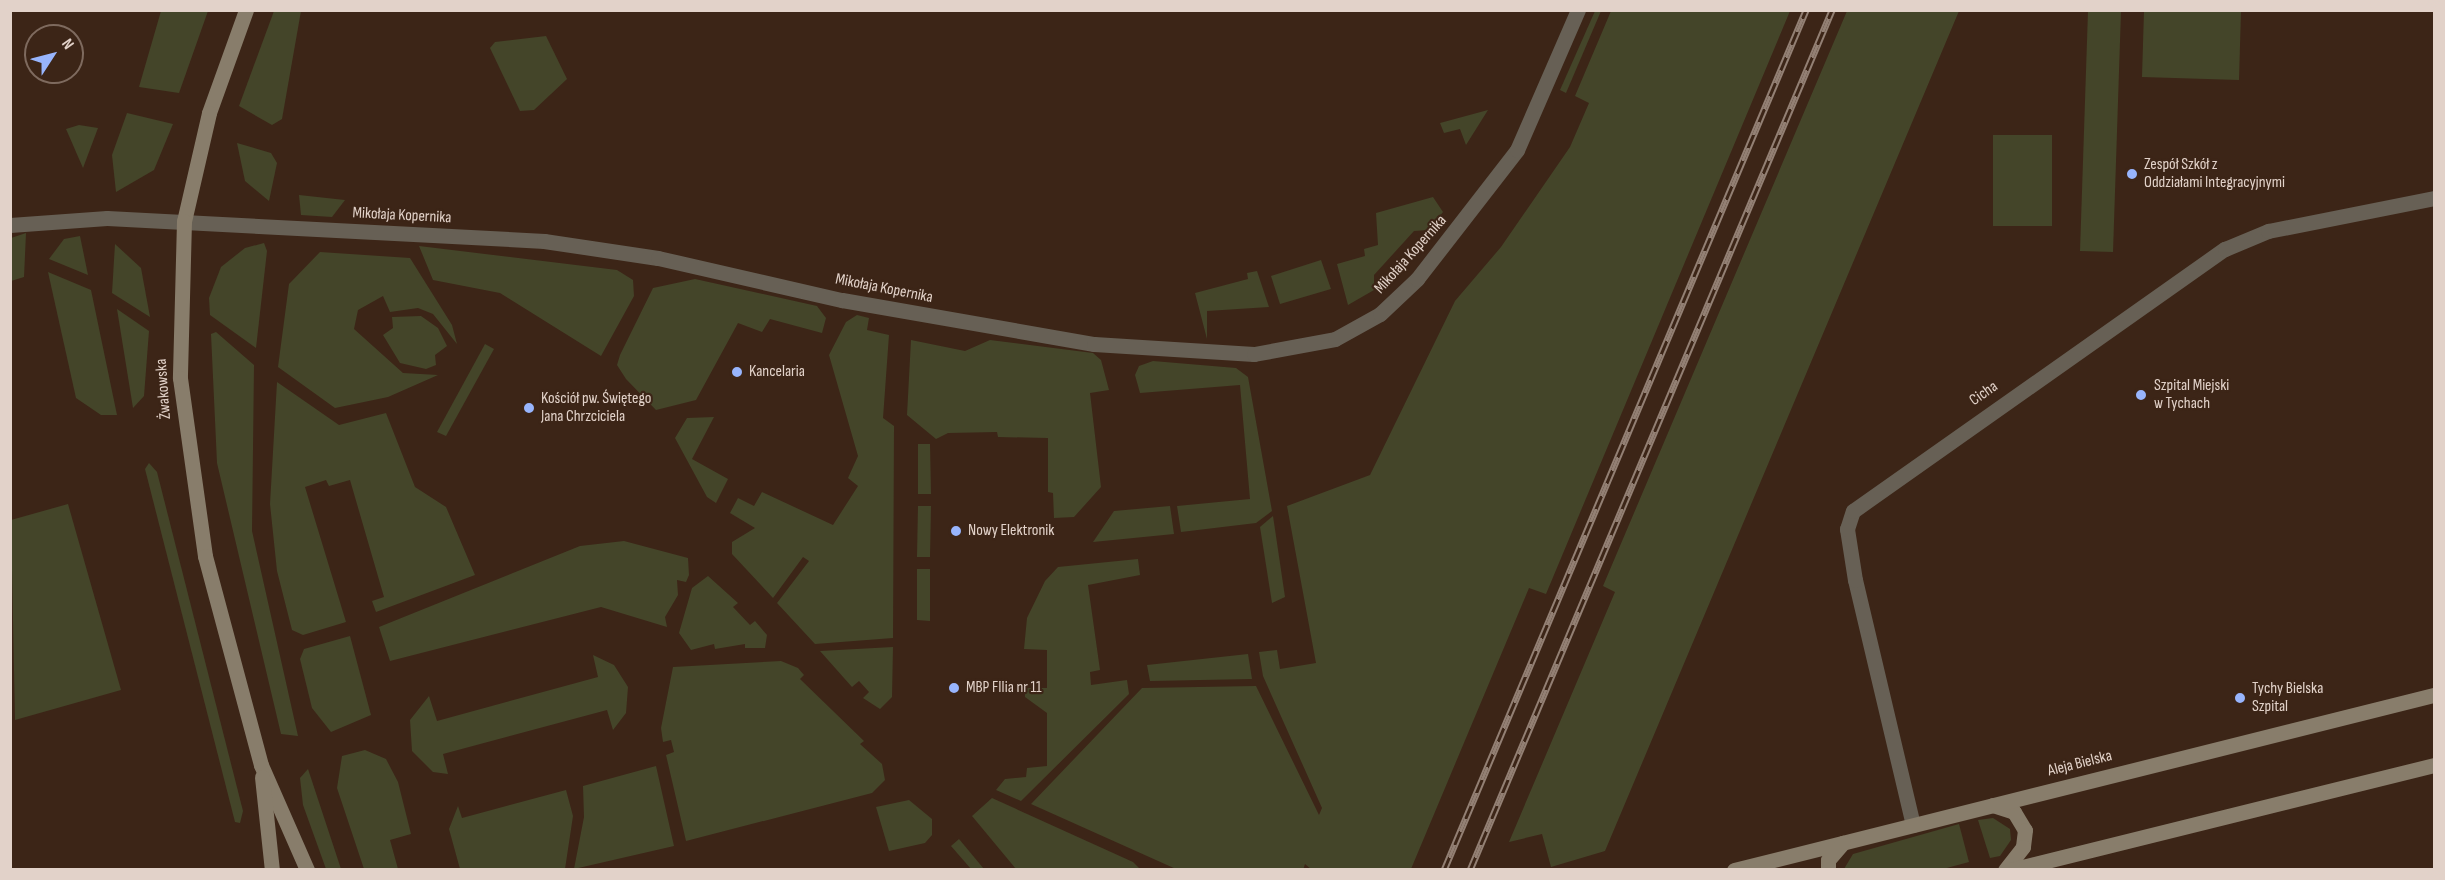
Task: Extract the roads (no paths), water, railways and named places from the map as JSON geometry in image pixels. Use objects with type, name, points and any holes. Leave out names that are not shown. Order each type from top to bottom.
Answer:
[{"type":"main road","name":"Żwakowska","points":[[246,10],[210,113],[184,221],[180,378],[191,483],[261,765],[272,870]]},
{"type":"main road","name":"Aleja Bielska","points":[[1734,870],[2434,695]]},
{"type":"main road","name":"Żwakowska","points":[[261,765],[307,870]]},
{"type":"main road","points":[[2010,870],[2434,765]]},
{"type":"main road","points":[[1992,805],[2014,812],[2025,830],[2023,848],[2005,870]]},
{"type":"main road","points":[[1828,870],[1828,860],[1843,843]]},
{"type":"street","name":"Mikołaja Kopernika","points":[[10,225],[107,218],[544,240],[658,258],[842,300],[1094,344],[1254,354],[1335,339],[1380,314],[1417,279],[1517,150],[1578,10]]},
{"type":"street","name":"Cicha","points":[[1913,825],[1855,579],[1847,529],[1853,511],[2225,249],[2268,231],[2434,198]]},
{"type":"railway","points":[[1444,870],[1806,10]]},
{"type":"railway","points":[[1470,870],[1832,10]]},
{"type":"place","name":"Zespół Szkół z Oddziałami Integracyjnymi","points":[[2132,174]]},
{"type":"place","name":"Kancelaria","points":[[737,372]]},
{"type":"place","name":"Szpital Miejski w Tychach","points":[[2141,395]]},
{"type":"place","name":"Kościół pw. Świętego Jana Chrzciciela","points":[[529,408]]},
{"type":"place","name":"Nowy Elektronik","points":[[956,531]]},
{"type":"place","name":"MBP FIlia nr 11","points":[[954,688]]},
{"type":"place","name":"Tychy Bielska Szpital","points":[[2240,698]]}]
